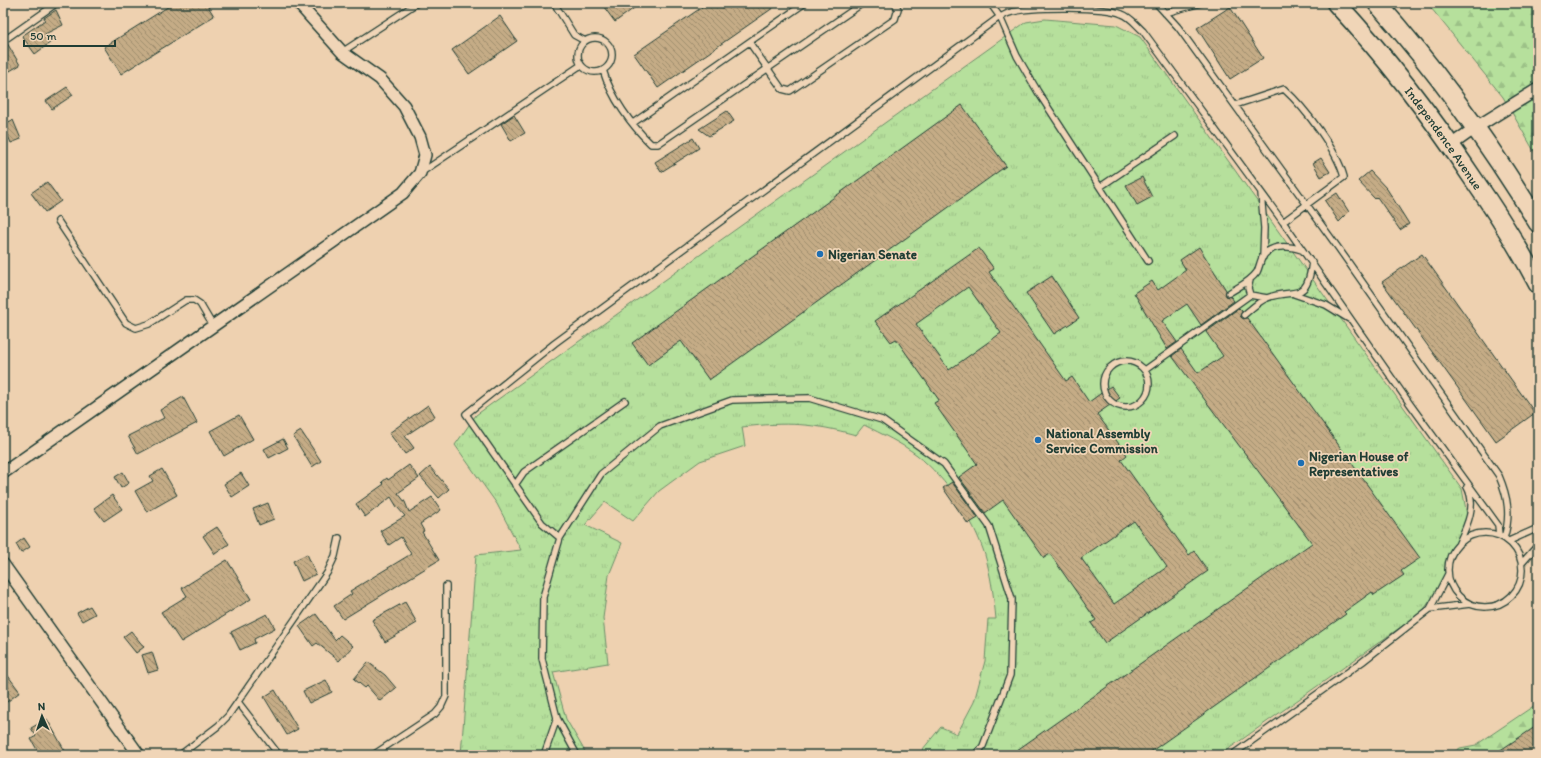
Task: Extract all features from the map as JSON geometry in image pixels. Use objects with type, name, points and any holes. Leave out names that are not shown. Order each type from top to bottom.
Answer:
[{"type":"main road","name":"Independence Avenue","points":[[1336,3],[1372,42],[1434,119],[1492,206],[1538,284]]},
{"type":"main road","points":[[1377,3],[1397,25],[1475,128],[1538,223]]},
{"type":"street","points":[[3,473],[403,193],[420,173],[425,155],[420,136],[404,106],[380,79],[342,52],[298,3]]},
{"type":"street","points":[[1451,145],[1475,128],[1538,89]]},
{"type":"street","points":[[3,564],[139,755]]},
{"type":"lane","points":[[3,41],[57,3]]},
{"type":"lane","points":[[342,52],[417,3]]},
{"type":"lane","points":[[554,3],[574,35],[585,41]]},
{"type":"lane","points":[[633,123],[805,3]]},
{"type":"lane","points":[[603,70],[608,86],[633,123],[652,144],[658,144],[863,3]]},
{"type":"lane","points":[[749,42],[767,69],[786,92],[796,89],[895,19],[898,9],[895,3]]},
{"type":"lane","points":[[990,3],[1000,17],[1017,56],[1038,92],[1148,262]]},
{"type":"lane","points":[[1156,3],[1178,27],[1235,105],[1500,476],[1505,491],[1509,514],[1501,536]]},
{"type":"lane","points":[[1165,13],[1201,3]]},
{"type":"lane","points":[[560,538],[542,523],[466,414],[555,343],[1000,17],[1012,12],[1040,9],[1104,10],[1121,13],[1130,18],[1143,31],[1261,193],[1284,222],[1353,322],[1498,525],[1501,536]]},
{"type":"lane","points":[[596,38],[602,39],[610,45],[613,54],[612,61],[603,70],[591,72],[581,65],[578,51],[585,41],[596,38]]},
{"type":"lane","points":[[420,173],[581,65]]},
{"type":"lane","points":[[1235,105],[1284,89],[1294,98],[1329,145],[1341,166],[1344,177],[1284,222]]},
{"type":"lane","points":[[1100,187],[1175,136]]},
{"type":"lane","points":[[1229,293],[1250,280],[1257,272],[1263,257],[1264,228],[1261,193]]},
{"type":"lane","points":[[58,221],[126,323],[136,328],[149,324],[186,300],[194,300],[200,304],[213,326]]},
{"type":"lane","points":[[1263,257],[1272,248],[1291,246],[1303,250]]},
{"type":"lane","points":[[1145,370],[1250,294],[1267,298],[1293,294],[1303,290],[1310,275],[1312,262]]},
{"type":"lane","points":[[1250,280],[1248,288],[1250,294]]},
{"type":"lane","points":[[1293,294],[1326,305],[1340,312],[1353,322]]},
{"type":"lane","points":[[1244,314],[1267,298]]},
{"type":"lane","points":[[1128,361],[1140,365],[1145,370],[1150,384],[1148,392],[1139,403],[1125,407],[1118,406],[1106,396],[1102,388],[1102,380],[1110,366],[1116,362],[1128,361]]},
{"type":"lane","points":[[577,755],[557,718],[542,659],[543,597],[560,538],[601,474],[660,426],[732,400],[809,398],[882,420],[944,464],[989,526],[1012,599],[1010,675],[983,746],[976,755]]},
{"type":"lane","points":[[515,485],[524,472],[625,401]]},
{"type":"lane","points":[[1232,755],[1362,662],[1430,610],[1448,574],[1450,558],[1470,521],[1470,490],[1462,476]]},
{"type":"lane","points":[[1509,542],[1538,528]]},
{"type":"lane","points":[[1430,610],[1470,604],[1483,607],[1497,605],[1508,599],[1517,589],[1522,576],[1522,563],[1517,551],[1509,542],[1501,536],[1488,533],[1477,534],[1458,544]]},
{"type":"lane","points":[[180,755],[218,726],[238,702],[327,573],[335,556],[339,538]]},
{"type":"lane","points":[[1522,563],[1538,545]]},
{"type":"lane","points":[[1448,574],[1452,586],[1456,592],[1470,604]]},
{"type":"lane","points":[[373,755],[435,714],[446,696],[446,586]]},
{"type":"lane","points":[[238,702],[279,755]]},
{"type":"lane","points":[[544,755],[557,718]]},
{"type":"green space","points":[[1427,3],[1538,3],[1538,158],[1503,97]]},
{"type":"green space","points":[[1045,19],[1116,25],[1140,37],[1462,489],[1467,515],[1440,587],[1422,612],[1220,755],[918,755],[941,727],[957,734],[974,702],[985,661],[988,619],[996,619],[987,563],[974,527],[949,487],[928,465],[917,455],[864,425],[856,435],[826,428],[787,424],[742,427],[745,446],[700,461],[659,491],[633,521],[605,502],[585,525],[622,543],[609,575],[603,618],[608,663],[553,672],[566,719],[587,755],[461,755],[476,555],[521,550],[497,504],[455,445],[476,415],[1026,22]]},
{"type":"green space","points":[[1538,703],[1538,755],[1450,755],[1460,748],[1476,745]]},
{"type":"building","points":[[174,3],[206,3],[214,16],[121,74],[104,47]]},
{"type":"building","points":[[601,3],[641,3],[615,22]]},
{"type":"building","points":[[708,3],[780,3],[658,88],[634,54]]},
{"type":"building","points":[[1230,7],[1263,58],[1230,79],[1197,28]]},
{"type":"building","points":[[56,10],[63,25],[45,34],[51,42],[35,54],[22,36],[45,20],[44,18]]},
{"type":"building","points":[[500,16],[517,41],[469,74],[452,50]]},
{"type":"building","points":[[7,43],[20,65],[3,75],[3,45]]},
{"type":"building","points":[[67,87],[73,95],[52,109],[46,101]]},
{"type":"building","name":"Nigerian Senate","points":[[962,105],[1006,166],[709,380],[681,341],[648,365],[632,343]]},
{"type":"building","points":[[727,111],[734,121],[709,136],[699,129]]},
{"type":"building","points":[[514,115],[525,133],[511,141],[501,124]]},
{"type":"building","points":[[13,120],[21,139],[11,143],[3,124]]},
{"type":"building","points":[[693,138],[699,148],[661,172],[655,162]]},
{"type":"building","points":[[1321,158],[1330,172],[1321,177],[1313,163]]},
{"type":"building","points":[[1370,171],[1387,189],[1409,224],[1400,230],[1377,197],[1375,199],[1358,181]]},
{"type":"building","points":[[1142,177],[1152,197],[1137,205],[1126,185]]},
{"type":"building","points":[[47,182],[61,201],[45,212],[31,193]]},
{"type":"building","points":[[1337,193],[1349,212],[1339,222],[1325,201]]},
{"type":"building","points":[[1199,247],[1226,290],[1226,296],[1231,297],[1234,301],[1201,325],[1187,304],[1162,321],[1177,342],[1167,349],[1134,293],[1152,281],[1158,290],[1186,270],[1180,260]]},
{"type":"building","name":"National Assembly Service Commission","points":[[979,248],[994,269],[989,272],[1066,381],[1072,377],[1089,402],[1111,386],[1120,398],[1097,414],[1127,455],[1121,460],[1189,555],[1194,551],[1208,571],[1105,643],[1091,623],[1096,620],[1050,554],[1044,558],[1003,500],[985,513],[959,477],[977,464],[934,403],[939,400],[896,339],[891,342],[875,321]],"holes":[[[968,287],[1001,333],[949,370],[916,324]],[[1134,521],[1167,567],[1114,604],[1081,558]]]},
{"type":"building","points":[[1422,254],[1535,413],[1496,441],[1382,282]]},
{"type":"building","points":[[1052,276],[1079,318],[1054,334],[1026,293]]},
{"type":"building","name":"Nigerian House of Representatives","points":[[1239,308],[1242,311],[1241,317],[1247,318],[1420,558],[1401,571],[1404,575],[1374,595],[1372,592],[1344,612],[1346,614],[1146,755],[1010,755],[1312,543],[1172,356],[1181,349],[1198,373],[1223,356],[1206,332]]},
{"type":"building","points":[[183,397],[197,423],[138,454],[128,436],[164,418],[160,410]]},
{"type":"building","points":[[428,405],[435,416],[405,436],[414,448],[405,454],[389,433]]},
{"type":"building","points":[[239,415],[253,439],[224,456],[210,431]]},
{"type":"building","points":[[301,431],[321,461],[312,467],[293,436]]},
{"type":"building","points":[[283,439],[288,448],[269,458],[264,449]]},
{"type":"building","points":[[409,465],[419,478],[398,493],[405,502],[409,512],[432,497],[441,510],[420,524],[424,531],[422,532],[439,560],[343,619],[334,606],[352,594],[350,591],[411,554],[401,537],[389,545],[380,531],[405,516],[391,497],[365,517],[356,504],[384,484],[382,482],[387,478],[388,480]]},
{"type":"building","points":[[430,467],[449,489],[439,498],[420,476]]},
{"type":"building","points":[[162,469],[177,495],[147,512],[135,491],[153,481],[150,476]]},
{"type":"building","points":[[123,472],[129,483],[121,488],[115,477]]},
{"type":"building","points":[[241,473],[249,486],[232,497],[224,484]]},
{"type":"building","points":[[952,482],[978,518],[968,524],[943,488]]},
{"type":"building","points":[[112,495],[122,509],[104,521],[94,508]]},
{"type":"building","points":[[268,503],[274,519],[259,525],[253,509]]},
{"type":"building","points":[[217,527],[229,544],[215,554],[203,536]]},
{"type":"building","points":[[24,538],[30,547],[21,553],[16,544]]},
{"type":"building","points":[[307,554],[316,574],[302,581],[293,561]]},
{"type":"building","points":[[227,560],[251,599],[181,642],[161,612],[187,596],[182,588]]},
{"type":"building","points":[[405,602],[417,623],[385,642],[372,620]]},
{"type":"building","points":[[90,606],[95,614],[82,621],[77,613]]},
{"type":"building","points":[[267,614],[275,628],[254,639],[255,643],[240,650],[231,632]]},
{"type":"building","points":[[316,614],[335,640],[340,635],[353,646],[339,661],[317,643],[313,646],[299,626]]},
{"type":"building","points":[[131,631],[144,647],[136,653],[123,637]]},
{"type":"building","points":[[152,652],[158,670],[148,673],[142,655]]},
{"type":"building","points":[[368,662],[385,675],[396,688],[380,701],[367,686],[365,688],[354,679]]},
{"type":"building","points":[[3,669],[20,692],[3,705]]},
{"type":"building","points":[[326,680],[332,692],[309,703],[303,691]]},
{"type":"building","points":[[275,690],[298,729],[287,735],[264,697]]},
{"type":"building","points":[[47,719],[65,751],[58,755],[40,755],[31,739],[36,736],[31,728]]},
{"type":"building","points":[[1538,725],[1538,755],[1493,755]]},
{"type":"place","name":"Nigerian Senate","points":[[820,254]]},
{"type":"place","name":"National Assembly Service Commission","points":[[1038,440]]},
{"type":"place","name":"Nigerian House of Representatives","points":[[1301,463]]}]
